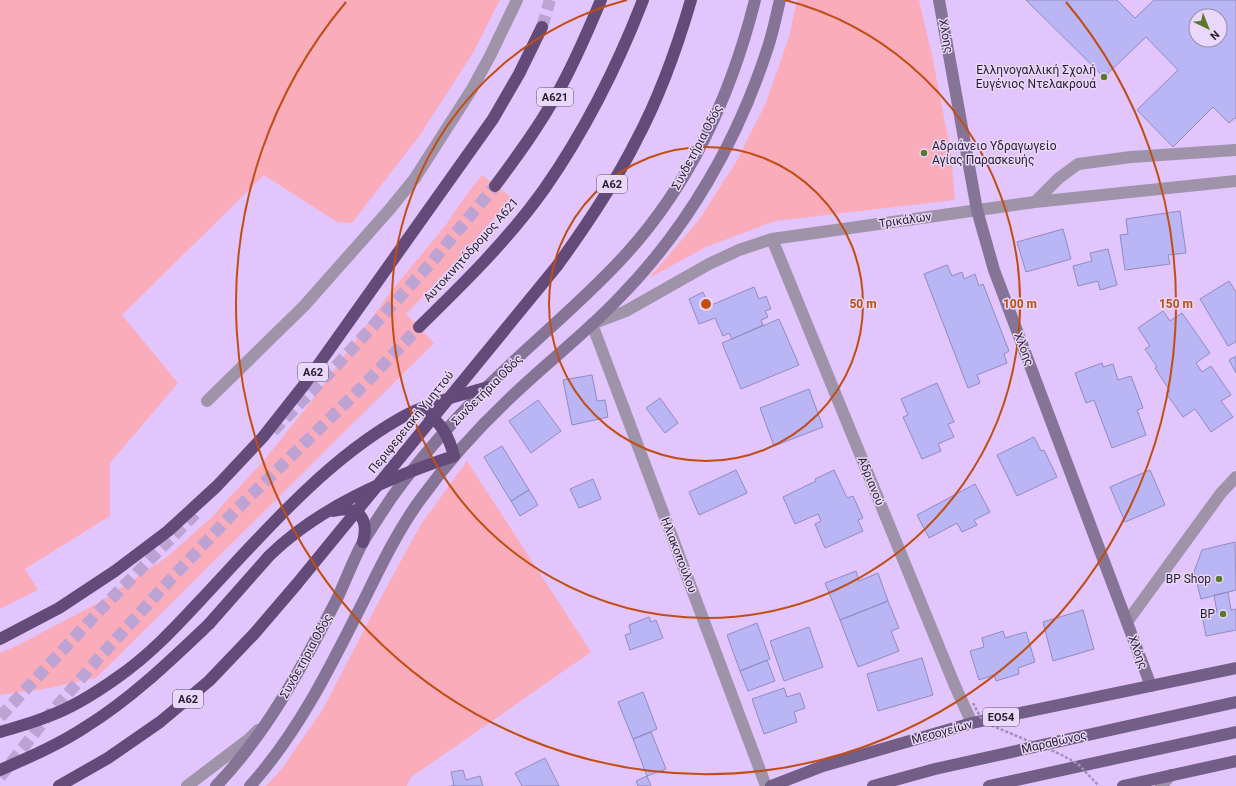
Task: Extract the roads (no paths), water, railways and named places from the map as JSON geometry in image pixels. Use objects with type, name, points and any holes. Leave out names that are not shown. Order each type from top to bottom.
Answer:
[{"type":"highway","name":"Αυτοκινητόδρομος Α621","points":[[495,186],[529,140],[558,92],[583,42],[600,0]]},
{"type":"highway","name":"Αυτοκινητόδρομος Α621","points":[[419,327],[463,284],[500,244],[544,189],[575,143],[602,94],[626,43],[643,0]]},
{"type":"highway","name":"Περιφερειακή Υμηττού","points":[[58,786],[108,758],[160,722],[209,681],[254,634],[557,266],[594,214],[637,141],[658,96],[675,51],[691,0]]},
{"type":"highway","name":"Α62","points":[[0,639],[71,600],[115,572],[168,531],[217,486],[263,437],[304,385],[493,119],[519,74],[542,27]]},
{"type":"highway","points":[[0,732],[49,716],[73,706],[119,677],[139,661],[171,631],[290,506],[330,468],[371,436],[399,418],[418,409],[488,387]]},
{"type":"highway","points":[[0,770],[69,737],[93,722],[134,691],[209,624],[279,546],[306,526],[357,495],[414,470],[454,456],[451,444],[445,432],[434,418],[418,409]]},
{"type":"highway","points":[[328,512],[340,509],[349,509],[358,513],[362,517],[365,528],[363,542]]},
{"type":"main road","name":"Συνδετήρια Οδός","points":[[216,786],[252,745],[270,718],[310,651],[338,597],[363,542],[393,496],[445,432],[488,387],[599,283],[657,218],[708,132],[733,74],[745,38],[755,0]]},
{"type":"main road","name":"Συνδετήρια Οδός","points":[[250,786],[284,744],[317,690],[395,539],[418,502],[473,434],[619,298],[655,258],[691,209],[731,140],[748,103],[769,45],[780,0]]},
{"type":"main road","name":"Χλόης","points":[[939,0],[977,210],[994,270],[1151,686]]},
{"type":"main road","name":"Μεσογείων","points":[[770,786],[823,766],[972,723],[1236,668]]},
{"type":"main road","name":"Μαραθώνος","points":[[873,786],[942,768],[1236,702]]},
{"type":"main road","points":[[989,786],[1236,732]]},
{"type":"main road","points":[[1123,786],[1236,761]]},
{"type":"street","points":[[207,401],[304,306],[380,220],[414,178],[472,89],[517,0]]},
{"type":"street","points":[[1035,202],[1059,178],[1078,164],[1131,157],[1236,150]]},
{"type":"street","name":"Τρικάλων","points":[[592,324],[626,312],[709,264],[739,250],[772,239],[1035,202],[1236,181]]},
{"type":"street","name":"Αδριανού","points":[[772,239],[952,679],[972,723]]},
{"type":"street","name":"Ηλιακοπούλου","points":[[592,324],[766,786]]},
{"type":"street","points":[[1127,622],[1221,493],[1236,476]]},
{"type":"street","points":[[187,786],[249,739],[270,718]]},
{"type":"street","points":[[1161,786],[1171,775]]},
{"type":"tunnel","points":[[542,27],[550,0]]},
{"type":"tunnel","points":[[273,431],[339,363],[430,264],[495,186]]},
{"type":"tunnel","points":[[0,777],[44,721],[169,581],[235,511],[364,385],[419,327]]},
{"type":"tunnel","points":[[0,717],[102,608],[199,510]]},
{"type":"place","name":"Ελληνογαλλική Σχολή Ευγένιος Ντελακρουά","points":[[1104,77]]},
{"type":"place","name":"Αδριάνειο Υδραγωγείο Αγίας Παρασκευής","points":[[924,153]]},
{"type":"place","name":"BP Shop","points":[[1219,579]]},
{"type":"place","name":"BP","points":[[1223,614]]}]
